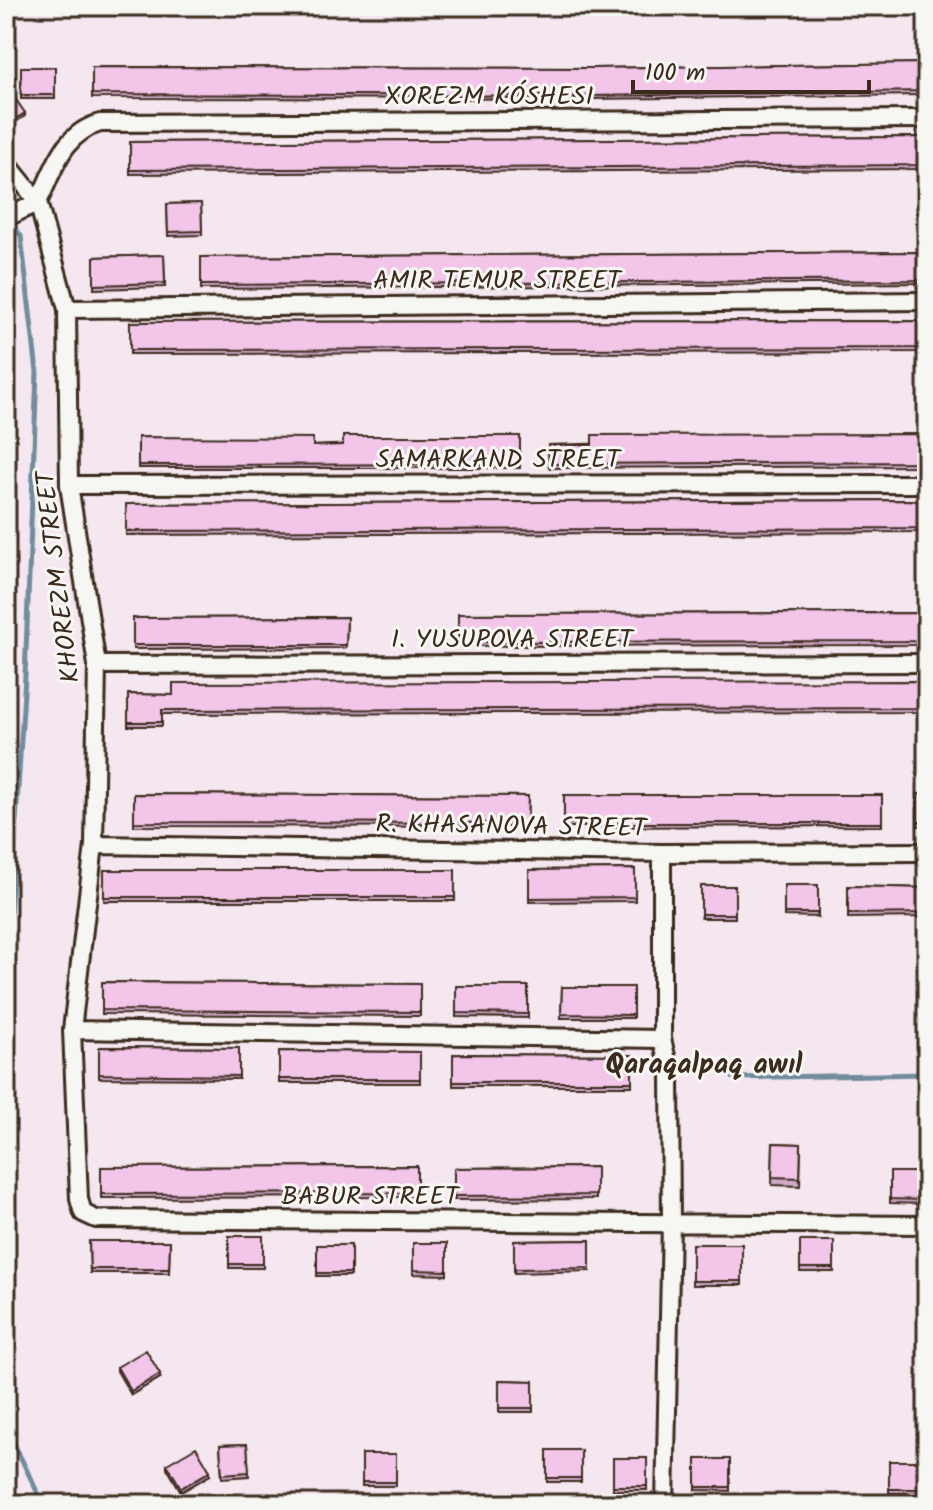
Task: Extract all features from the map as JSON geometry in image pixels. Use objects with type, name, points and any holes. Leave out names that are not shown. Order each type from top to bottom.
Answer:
[{"type":"street","name":"XOREZM KÓSHESI","points":[[38,202],[66,145],[79,129],[100,123],[927,119]]},
{"type":"street","points":[[6,162],[38,202],[6,218]]},
{"type":"street","name":"KHOREZM STREET","points":[[38,202],[67,309],[69,485],[97,665],[94,845],[72,1030],[79,1199]]},
{"type":"street","name":"AMIR TEMUR STREET","points":[[67,309],[927,301]]},
{"type":"street","name":"SAMARKAND STREET","points":[[69,485],[927,484]]},
{"type":"street","name":"I. YUSUPOVA STREET","points":[[97,665],[927,663]]},
{"type":"street","name":"R. KHASANOVA STREET","points":[[94,845],[662,853],[927,852]]},
{"type":"street","points":[[662,853],[662,1039],[670,1073],[671,1223],[665,1504]]},
{"type":"street","points":[[72,1030],[662,1039]]},
{"type":"street","name":"BABUR STREET","points":[[79,1199],[83,1213],[96,1219],[927,1225]]},
{"type":"building","points":[[927,63],[927,91],[589,96],[92,94],[92,67],[594,68]]},
{"type":"building","points":[[21,67],[55,67],[55,95],[21,95]]},
{"type":"building","points":[[6,85],[25,113],[7,124],[6,123]]},
{"type":"building","points":[[927,137],[927,165],[130,170],[130,142]]},
{"type":"building","points":[[201,203],[202,231],[168,232],[167,204]]},
{"type":"building","points":[[927,252],[927,280],[201,285],[201,257]]},
{"type":"building","points":[[164,255],[165,283],[94,285],[94,257]]},
{"type":"building","points":[[927,321],[927,348],[130,350],[130,322]]},
{"type":"building","points":[[927,434],[927,462],[549,464],[548,445],[592,445],[592,435]]},
{"type":"building","points":[[343,436],[520,436],[520,464],[138,465],[138,437],[313,438],[313,446],[343,445]]},
{"type":"building","points":[[927,500],[927,528],[126,531],[126,504]]},
{"type":"building","points":[[927,613],[927,641],[458,642],[458,614]]},
{"type":"building","points":[[347,617],[346,645],[133,645],[133,618]]},
{"type":"building","points":[[927,681],[927,708],[162,710],[162,722],[128,722],[128,694],[173,695],[173,683]]},
{"type":"building","points":[[134,794],[528,796],[527,823],[134,822]]},
{"type":"building","points":[[918,794],[927,794],[927,822],[918,822]]},
{"type":"building","points":[[564,795],[882,795],[882,823],[564,823]]},
{"type":"building","points":[[635,869],[635,897],[529,898],[529,870]]},
{"type":"building","points":[[104,870],[455,870],[455,897],[104,897]]},
{"type":"building","points":[[784,885],[818,885],[818,913],[784,913]]},
{"type":"building","points":[[701,886],[735,886],[735,914],[701,914]]},
{"type":"building","points":[[848,886],[927,888],[927,913],[848,914]]},
{"type":"building","points":[[102,982],[420,984],[420,1012],[102,1010]]},
{"type":"building","points":[[456,986],[528,986],[528,1014],[456,1013]]},
{"type":"building","points":[[562,987],[633,987],[633,1015],[561,1014]]},
{"type":"building","points":[[99,1047],[239,1048],[239,1076],[99,1074]]},
{"type":"building","points":[[279,1051],[420,1052],[420,1079],[279,1079]]},
{"type":"building","points":[[453,1054],[632,1055],[632,1082],[453,1082]]},
{"type":"building","points":[[773,1143],[801,1144],[800,1178],[772,1177]]},
{"type":"building","points":[[417,1166],[417,1193],[101,1194],[101,1167]]},
{"type":"building","points":[[596,1167],[596,1195],[454,1196],[454,1168]]},
{"type":"building","points":[[890,1172],[924,1172],[924,1200],[890,1199]]},
{"type":"building","points":[[229,1236],[263,1236],[263,1264],[229,1264]]},
{"type":"building","points":[[590,1240],[590,1268],[514,1269],[514,1241]]},
{"type":"building","points":[[89,1241],[170,1241],[169,1269],[90,1269]]},
{"type":"building","points":[[800,1241],[834,1241],[834,1268],[800,1268]]},
{"type":"building","points":[[413,1243],[447,1243],[447,1271],[413,1270]]},
{"type":"building","points":[[692,1244],[742,1244],[742,1281],[692,1281]]},
{"type":"building","points":[[317,1245],[351,1245],[351,1273],[317,1273]]},
{"type":"building","points":[[146,1350],[160,1374],[131,1391],[117,1367]]},
{"type":"building","points":[[499,1380],[533,1381],[533,1408],[499,1408]]},
{"type":"building","points":[[247,1444],[249,1472],[222,1474],[220,1445]]},
{"type":"building","points":[[196,1447],[210,1471],[181,1488],[167,1464]]},
{"type":"building","points":[[547,1450],[581,1450],[581,1478],[547,1478]]},
{"type":"building","points":[[362,1454],[396,1454],[396,1482],[362,1482]]},
{"type":"building","points":[[613,1458],[647,1458],[647,1486],[613,1486]]},
{"type":"building","points":[[696,1459],[730,1459],[730,1487],[696,1487]]},
{"type":"building","points":[[889,1461],[923,1461],[923,1489],[889,1489]]},
{"type":"waterway","points":[[6,979],[25,676],[37,372],[21,236],[8,218]]},
{"type":"waterway","points":[[733,1078],[927,1074]]},
{"type":"waterway","points":[[6,1427],[43,1504]]},
{"type":"district","name":"Qaraqalpaq awıl","points":[[704,1065]]}]
